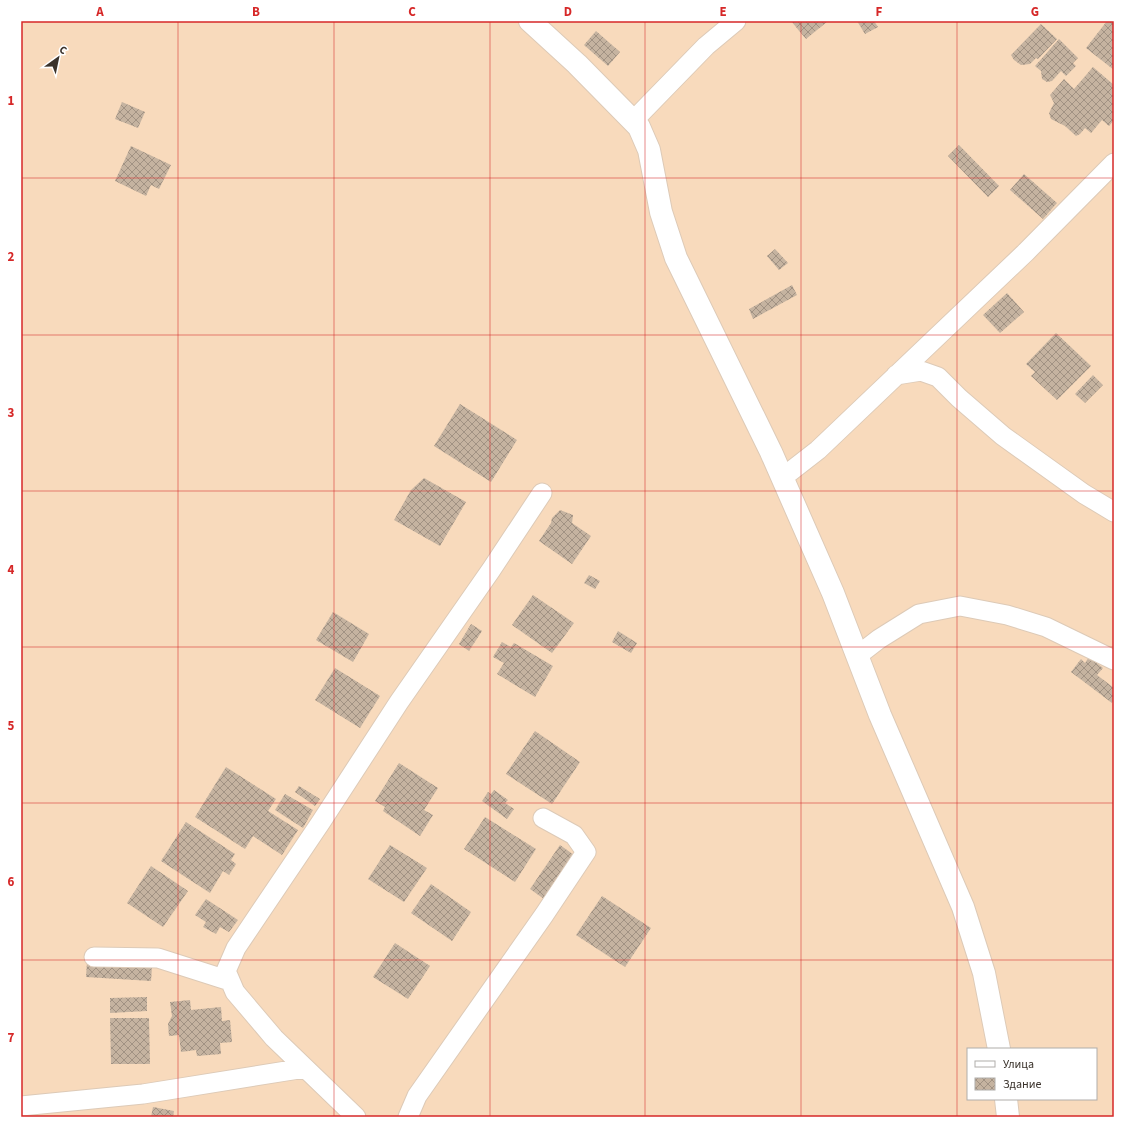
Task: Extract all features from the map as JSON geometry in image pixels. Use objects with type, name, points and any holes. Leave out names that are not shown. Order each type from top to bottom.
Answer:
[{"type":"street","points":[[530,21],[577,64],[639,127],[648,150],[661,212],[676,258],[782,478],[833,593],[880,715],[963,907],[984,973],[999,1048]]},
{"type":"street","points":[[633,121],[706,46],[736,21]]},
{"type":"street","points":[[782,478],[818,450],[1026,252],[1114,163]]},
{"type":"street","points":[[896,375],[921,371],[938,378],[1004,436],[1084,494],[1114,512]]},
{"type":"street","points":[[356,1117],[274,1038],[235,992],[226,972],[236,948],[321,822],[399,702],[491,570],[542,493]]},
{"type":"street","points":[[857,656],[879,639],[919,614],[960,606],[1007,615],[1046,626],[1114,660]]},
{"type":"street","points":[[408,1117],[417,1096],[544,915],[586,852],[574,835],[543,818]]},
{"type":"street","points":[[94,958],[158,958],[230,981]]},
{"type":"street","points":[[21,1106],[143,1094],[305,1068]]},
{"type":"street","points":[[1006,1100],[1008,1117]]},
{"type":"shaded area","points":[[21,21],[1114,21],[1114,1117],[21,1117]]},
{"type":"building","points":[[791,21],[828,21],[806,39]]},
{"type":"building","points":[[857,21],[874,21],[878,27],[865,34]]},
{"type":"building","points":[[1107,21],[1114,21],[1114,70],[1086,48]]},
{"type":"building","points":[[1041,24],[1057,39],[1038,59],[1036,58],[1030,64],[1021,65],[1014,60],[1011,55]]},
{"type":"building","points":[[596,31],[620,52],[608,66],[584,45]]},
{"type":"building","points":[[1059,39],[1078,58],[1073,63],[1076,66],[1066,76],[1061,71],[1052,81],[1047,82],[1042,79],[1041,71],[1035,66]]},
{"type":"building","points":[[1093,67],[1114,85],[1114,120],[1109,126],[1102,120],[1091,133],[1085,128],[1076,136],[1065,126],[1051,119],[1049,113],[1054,103],[1050,95],[1064,79],[1074,89]]},
{"type":"building","points":[[122,102],[145,112],[138,128],[115,119]]},
{"type":"building","points":[[959,145],[999,186],[988,197],[948,156]]},
{"type":"building","points":[[131,146],[171,165],[159,189],[151,185],[146,196],[115,181]]},
{"type":"building","points":[[1024,174],[1057,203],[1043,219],[1010,190]]},
{"type":"building","points":[[775,249],[788,263],[779,270],[767,256]]},
{"type":"building","points":[[792,285],[797,295],[753,319],[749,309]]},
{"type":"building","points":[[1007,293],[1024,312],[1000,333],[983,315]]},
{"type":"building","points":[[1056,333],[1091,366],[1057,400],[1031,376],[1035,372],[1026,364]]},
{"type":"building","points":[[1093,375],[1103,385],[1085,403],[1075,394]]},
{"type":"building","points":[[460,404],[517,440],[491,482],[434,446]]},
{"type":"building","points":[[424,478],[466,502],[440,546],[394,520],[411,490]]},
{"type":"building","points":[[560,510],[573,515],[572,523],[591,536],[572,564],[539,541],[551,523],[552,518]]},
{"type":"building","points":[[589,575],[600,581],[595,589],[584,583]]},
{"type":"building","points":[[533,595],[574,623],[552,653],[512,625]]},
{"type":"building","points":[[333,612],[369,634],[353,662],[316,640]]},
{"type":"building","points":[[471,624],[482,631],[469,651],[459,644]]},
{"type":"building","points":[[618,631],[637,643],[631,653],[612,642]]},
{"type":"building","points":[[502,642],[511,647],[514,643],[553,666],[535,697],[497,674],[504,663],[493,657]]},
{"type":"building","points":[[1089,657],[1103,668],[1097,675],[1114,688],[1114,700],[1112,703],[1071,672],[1081,659],[1085,663]]},
{"type":"building","points":[[335,668],[380,696],[360,728],[315,700]]},
{"type":"building","points":[[535,731],[580,762],[552,804],[506,774]]},
{"type":"building","points":[[399,763],[438,788],[424,810],[433,815],[420,836],[383,811],[385,807],[375,801]]},
{"type":"building","points":[[226,767],[276,799],[268,811],[298,830],[282,855],[253,836],[245,849],[195,817]]},
{"type":"building","points":[[299,786],[320,799],[315,806],[295,792]]},
{"type":"building","points":[[494,790],[508,800],[505,803],[514,809],[507,819],[482,801],[488,792],[491,794]]},
{"type":"building","points":[[285,794],[313,810],[303,828],[275,810]]},
{"type":"building","points":[[485,817],[536,849],[515,882],[464,849]]},
{"type":"building","points":[[186,822],[235,854],[231,860],[236,864],[229,875],[223,871],[210,893],[161,861]]},
{"type":"building","points":[[390,845],[427,868],[404,902],[368,879]]},
{"type":"building","points":[[560,845],[574,855],[544,899],[530,889]]},
{"type":"building","points":[[151,866],[188,891],[163,927],[127,903]]},
{"type":"building","points":[[431,884],[471,912],[452,941],[411,913]]},
{"type":"building","points":[[602,896],[651,928],[625,967],[576,935]]},
{"type":"building","points":[[206,899],[238,920],[229,932],[220,927],[216,934],[203,927],[206,922],[195,915]]},
{"type":"building","points":[[395,943],[430,966],[408,999],[373,977]]},
{"type":"building","points":[[87,962],[152,967],[151,981],[86,977]]},
{"type":"building","points":[[147,997],[147,1011],[110,1013],[110,998]]},
{"type":"building","points":[[190,1000],[191,1010],[221,1007],[222,1021],[230,1020],[232,1042],[220,1043],[221,1054],[197,1056],[196,1050],[181,1052],[179,1035],[169,1036],[168,1024],[172,1016],[170,1002]]},
{"type":"building","points":[[110,1018],[149,1018],[150,1064],[111,1064]]},
{"type":"building","points":[[153,1107],[174,1111],[173,1117],[151,1117]]}]
